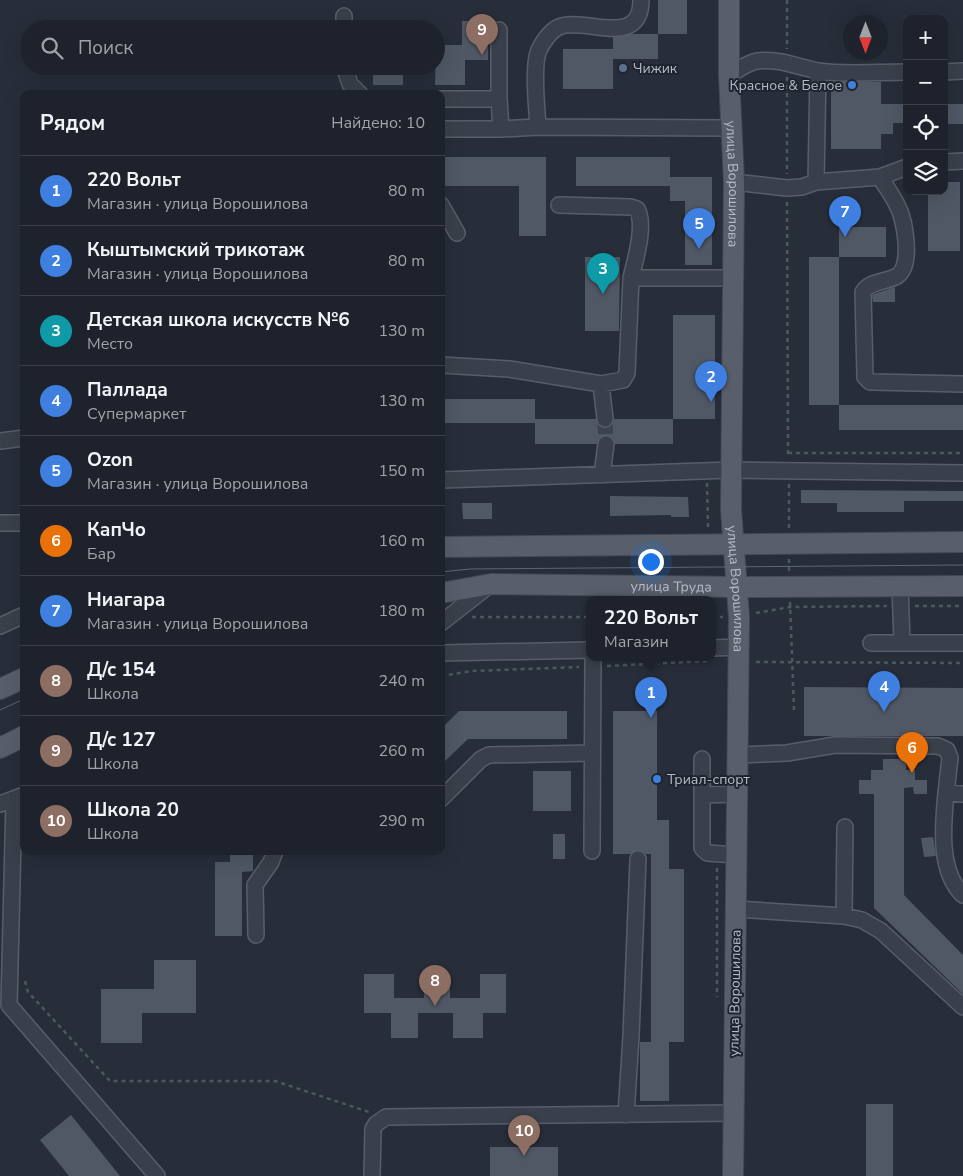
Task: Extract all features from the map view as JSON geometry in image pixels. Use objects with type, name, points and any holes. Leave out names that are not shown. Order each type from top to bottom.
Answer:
[{"type":"main road","name":"улица Ворошилова","points":[[729,0],[731,128],[734,182],[731,509],[739,617],[733,1176]]},
{"type":"main road","points":[[445,547],[963,542]]},
{"type":"main road","name":"улица Труда","points":[[445,592],[491,584],[963,586]]},
{"type":"main road","points":[[0,689],[20,680]]},
{"type":"main road","points":[[0,748],[20,738]]},
{"type":"lane","points":[[538,127],[536,64],[538,50],[547,38],[557,27],[569,24],[611,29],[630,24],[638,15],[640,0]]},
{"type":"lane","points":[[499,30],[501,129]]},
{"type":"lane","points":[[730,75],[756,61],[786,64],[818,71],[903,72]]},
{"type":"lane","points":[[816,182],[818,71]]},
{"type":"lane","points":[[948,72],[963,72]]},
{"type":"lane","points":[[347,75],[350,84],[356,90]]},
{"type":"lane","points":[[445,99],[499,98]]},
{"type":"lane","points":[[445,129],[538,127],[731,128]]},
{"type":"lane","points":[[948,162],[963,161]]},
{"type":"lane","points":[[734,182],[786,188],[802,187],[816,182],[880,177],[903,168]]},
{"type":"lane","points":[[880,177],[899,207],[905,227],[906,264],[898,275],[868,286],[863,292],[865,377],[873,382],[963,384]]},
{"type":"lane","points":[[445,365],[509,369],[601,384],[620,381],[626,376],[631,278],[639,246],[639,215],[637,209],[631,207],[559,205]]},
{"type":"lane","points":[[445,212],[457,233]]},
{"type":"lane","points":[[631,278],[733,278]]},
{"type":"lane","points":[[601,384],[605,419]]},
{"type":"lane","points":[[0,441],[20,438]]},
{"type":"lane","points":[[602,476],[606,444]]},
{"type":"lane","points":[[445,480],[602,476],[731,470],[963,473]]},
{"type":"lane","points":[[0,523],[20,523]]},
{"type":"lane","points":[[446,620],[491,584]]},
{"type":"lane","points":[[900,586],[902,643]]},
{"type":"lane","points":[[0,626],[20,617]]},
{"type":"lane","points":[[871,643],[963,643]]},
{"type":"lane","points":[[716,653],[739,647]]},
{"type":"lane","points":[[445,653],[586,650]]},
{"type":"lane","points":[[592,851],[593,662]]},
{"type":"lane","points":[[738,755],[787,753],[835,745],[938,746],[946,750],[949,753],[943,824],[947,865],[953,883],[963,895]]},
{"type":"lane","points":[[445,795],[481,759],[489,755],[592,753]]},
{"type":"lane","points":[[702,759],[702,848],[707,853],[736,855]]},
{"type":"lane","points":[[946,793],[963,794]]},
{"type":"lane","points":[[702,795],[737,794]]},
{"type":"lane","points":[[13,799],[5,954],[9,1005],[157,1176]]},
{"type":"lane","points":[[844,916],[845,827]]},
{"type":"lane","points":[[256,934],[255,885],[271,862],[274,855]]},
{"type":"lane","points":[[626,1115],[638,859]]},
{"type":"lane","points":[[736,910],[844,916],[862,920],[881,931],[963,1007]]},
{"type":"lane","points":[[372,1176],[373,1129],[376,1124],[386,1117],[733,1113]]},
{"type":"path","points":[[786,0],[789,586],[794,710]]},
{"type":"path","points":[[788,453],[963,453]]},
{"type":"path","points":[[707,472],[708,544]]},
{"type":"path","points":[[716,617],[739,617],[790,607],[963,606]]},
{"type":"path","points":[[446,620],[586,617]]},
{"type":"path","points":[[445,675],[472,671],[608,661]]},
{"type":"path","points":[[754,662],[963,663]]},
{"type":"path","points":[[24,977],[28,992],[110,1081],[275,1081],[386,1117]]},
{"type":"building","points":[[658,0],[687,0],[687,34],[658,34]]},
{"type":"building","points":[[462,21],[488,21],[488,60],[465,60],[465,85],[435,85],[435,75],[445,75],[445,45],[462,45]]},
{"type":"building","points":[[630,34],[658,34],[658,59],[613,59],[613,89],[563,89],[563,49],[613,49],[613,37]]},
{"type":"building","points":[[373,75],[403,75],[403,85],[373,85]]},
{"type":"building","points":[[831,82],[881,82],[881,104],[903,104],[903,123],[893,123],[893,134],[881,134],[881,149],[831,149]]},
{"type":"building","points":[[948,104],[963,104],[963,124],[948,124]]},
{"type":"building","points":[[445,157],[546,157],[546,236],[519,236],[519,186],[445,186]]},
{"type":"building","points":[[576,157],[670,157],[670,177],[712,177],[712,265],[685,265],[685,201],[670,201],[670,186],[576,186]]},
{"type":"building","points":[[948,182],[960,182],[960,251],[928,251],[928,195],[948,195]]},
{"type":"building","points":[[839,227],[886,227],[886,257],[839,257]]},
{"type":"building","points":[[585,257],[620,257],[619,331],[585,331]]},
{"type":"building","points":[[809,257],[839,257],[839,405],[809,405]]},
{"type":"building","points":[[895,287],[895,302],[873,302],[872,295]]},
{"type":"building","points":[[673,315],[715,315],[715,419],[673,419]]},
{"type":"building","points":[[445,399],[535,399],[535,419],[596,419],[598,425],[606,428],[611,426],[614,419],[673,419],[673,444],[615,444],[612,437],[607,435],[599,438],[597,444],[535,444],[535,423],[445,423]]},
{"type":"building","points":[[839,405],[963,405],[963,430],[839,430]]},
{"type":"building","points":[[801,490],[963,491],[963,501],[904,501],[904,512],[837,512],[837,503],[801,503]]},
{"type":"building","points":[[610,496],[688,497],[689,517],[671,517],[671,515],[610,516]]},
{"type":"building","points":[[462,503],[492,503],[492,519],[463,519]]},
{"type":"building","points":[[804,687],[963,688],[963,736],[804,736]]},
{"type":"building","points":[[459,711],[567,711],[567,739],[468,739],[445,761],[445,725]]},
{"type":"building","points":[[613,711],[657,711],[657,820],[669,820],[669,869],[684,869],[684,1042],[669,1042],[669,1101],[640,1101],[640,1042],[651,1042],[651,854],[638,850],[630,854],[613,854]]},
{"type":"building","points":[[883,759],[906,759],[906,770],[915,770],[915,780],[927,780],[927,794],[914,794],[913,787],[904,788],[904,895],[963,955],[963,994],[874,908],[874,794],[859,794],[859,780],[871,780],[871,770],[883,770]]},
{"type":"building","points":[[533,771],[571,771],[571,811],[533,811]]},
{"type":"building","points":[[553,834],[565,834],[565,859],[553,859]]},
{"type":"building","points":[[933,837],[936,856],[924,857],[921,838]]},
{"type":"building","points":[[230,855],[253,855],[253,871],[242,872],[242,936],[215,936],[215,862],[230,862]]},
{"type":"building","points":[[154,960],[196,960],[196,1013],[142,1013],[142,1043],[101,1043],[101,989],[154,989]]},
{"type":"building","points":[[364,974],[394,974],[394,998],[424,998],[424,974],[450,974],[450,998],[480,998],[480,974],[506,974],[506,1013],[483,1013],[483,1038],[453,1038],[453,1013],[418,1013],[418,1038],[391,1038],[391,1013],[364,1013]]},
{"type":"building","points":[[866,1104],[893,1104],[893,1176],[866,1176]]},
{"type":"building","points":[[71,1115],[120,1176],[69,1176],[40,1140]]},
{"type":"building","points":[[490,1147],[558,1147],[558,1176],[490,1176]]},
{"type":"tunnel","points":[[605,419],[606,444]]},
{"type":"tram line","points":[[445,572],[470,569],[963,565]]},
{"type":"tram line","points":[[0,710],[20,701]]},
{"type":"place","name":"Д/с 127","points":[[482,55]]},
{"type":"place","name":"Чижик","points":[[623,68]]},
{"type":"place","name":"Красное & Белое","points":[[852,85]]},
{"type":"place","name":"Ниагара","points":[[845,237]]},
{"type":"place","name":"Ozon","points":[[699,249]]},
{"type":"place","name":"Детская школа искусств №6","points":[[603,294]]},
{"type":"place","name":"Кыштымский трикотаж","points":[[711,402]]},
{"type":"place","name":"Паллада","points":[[884,712]]},
{"type":"place","name":"220 Вольт","points":[[651,718]]},
{"type":"place","name":"КапЧо","points":[[912,773]]},
{"type":"place","name":"Триал-спорт","points":[[657,779]]},
{"type":"place","name":"Д/с 154","points":[[435,1006]]},
{"type":"place","name":"Школа 20","points":[[524,1156]]}]
